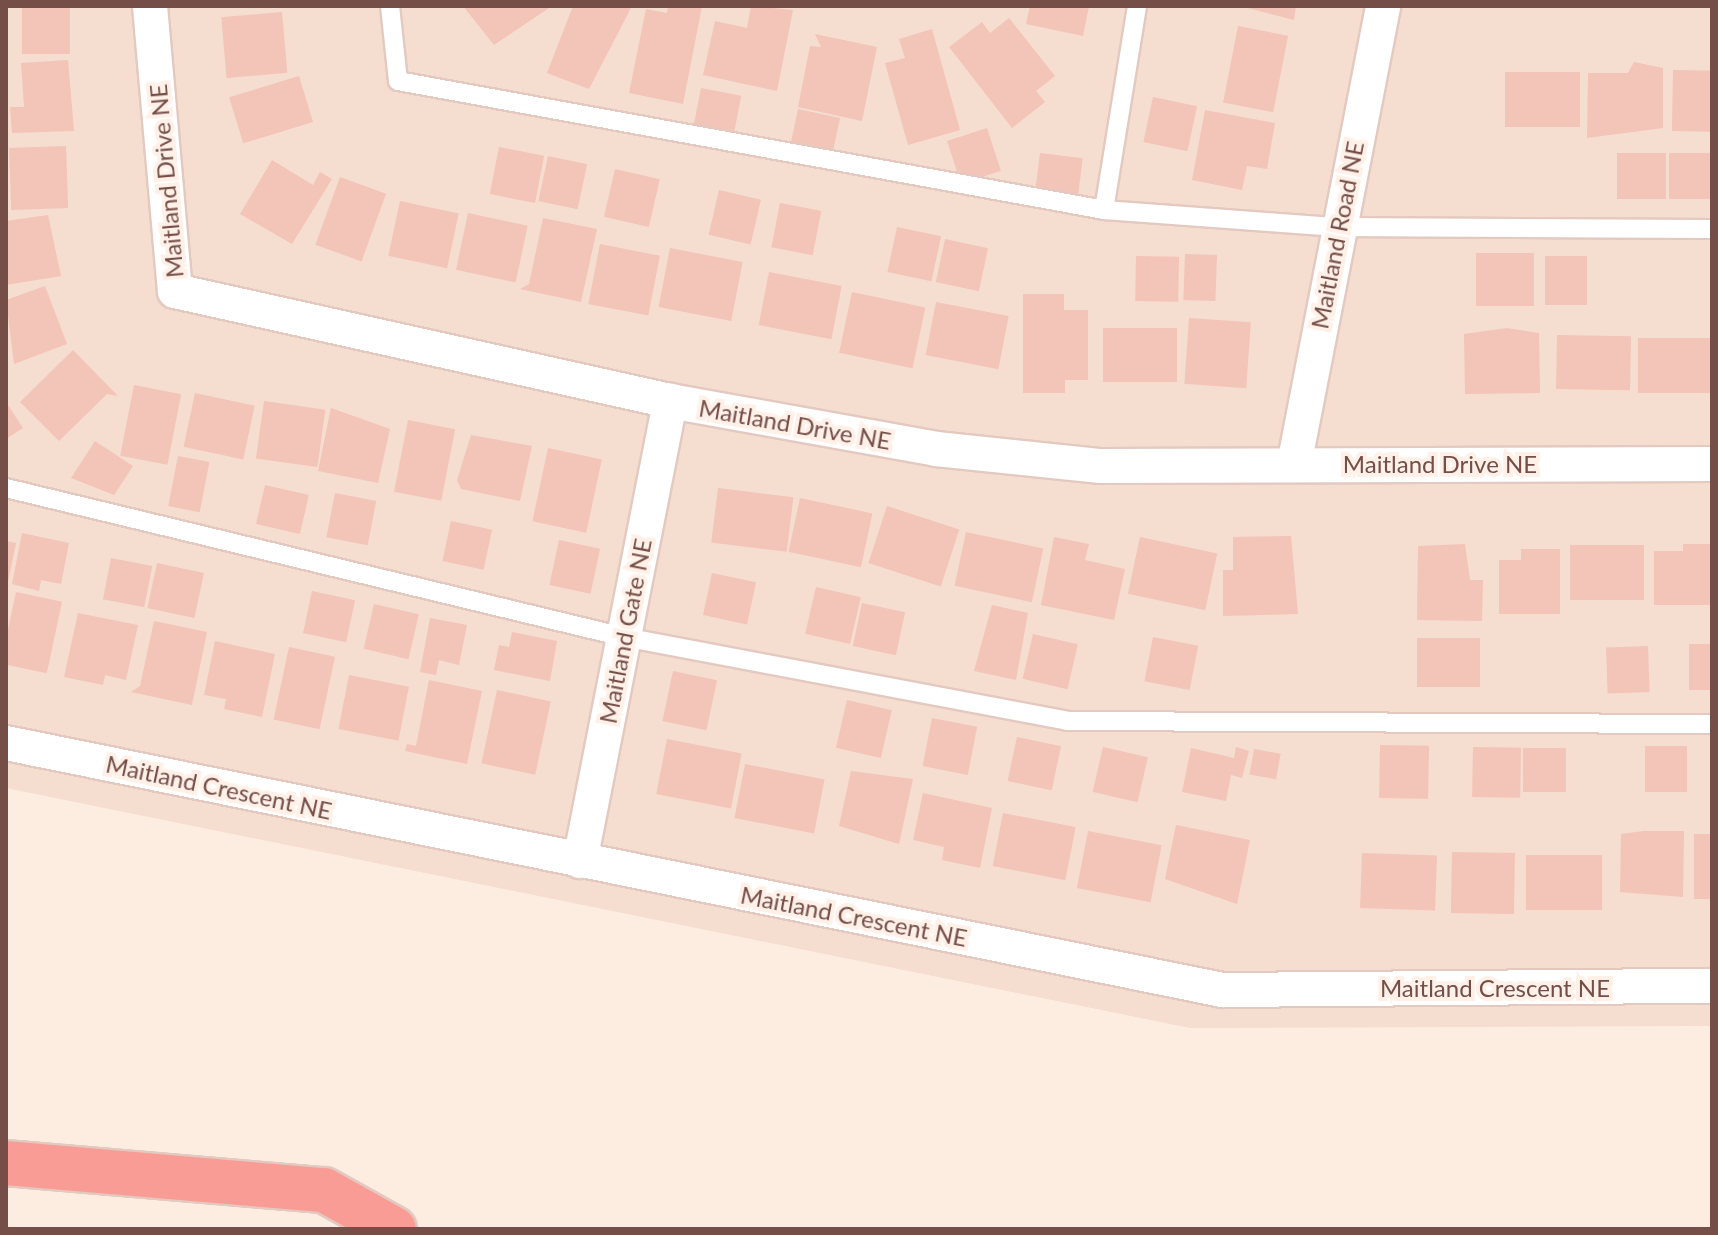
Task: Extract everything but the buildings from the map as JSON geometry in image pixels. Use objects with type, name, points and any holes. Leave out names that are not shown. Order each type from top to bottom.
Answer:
[{"type":"highway","points":[[6,1163],[324,1190],[394,1229]]},
{"type":"street","name":"Maitland Drive NE","points":[[150,6],[175,291],[670,401],[936,449],[1101,466],[1712,464]]},
{"type":"street","name":"Maitland Road NE","points":[[1294,465],[1337,227],[1383,6]]},
{"type":"street","name":"Maitland Gate NE","points":[[580,861],[670,401]]},
{"type":"street","name":"Maitland Crescent NE","points":[[6,743],[1222,990],[1712,986]]},
{"type":"lane","points":[[390,6],[398,81],[1104,210],[1337,227],[1712,229]]},
{"type":"lane","points":[[1104,210],[1137,6]]},
{"type":"lane","points":[[6,488],[624,637],[1067,721],[1712,724]]},
{"type":"shaded area","points":[[6,6],[1712,6],[1712,1026],[1190,1028],[6,788]]}]
